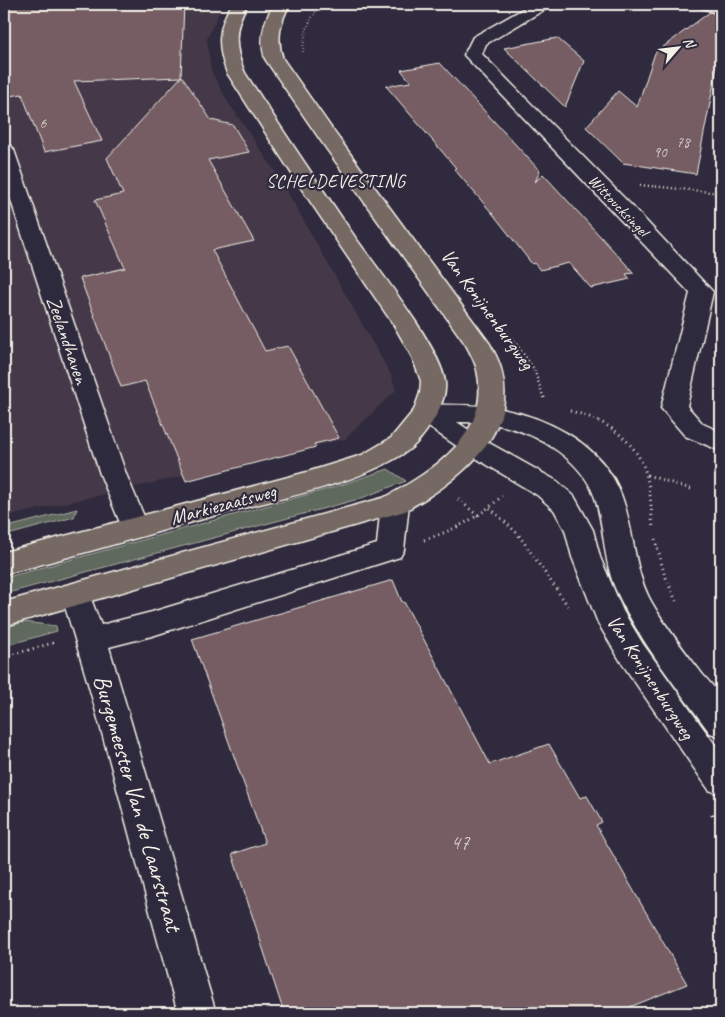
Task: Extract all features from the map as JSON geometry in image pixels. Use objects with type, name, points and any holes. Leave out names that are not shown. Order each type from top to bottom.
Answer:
[{"type":"main road","points":[[240,4],[230,20],[226,33],[229,54],[236,73],[309,185],[407,327],[424,357],[432,381],[432,393],[426,413]]},
{"type":"main road","name":"Van Konijnenburgweg","points":[[282,4],[275,15],[271,28],[270,50],[274,59],[324,133],[478,344],[488,366],[490,378],[488,416],[474,445]]},
{"type":"main road","name":"Markiezaatsweg","points":[[4,564],[312,480],[371,461],[400,444],[426,413]]},
{"type":"main road","points":[[4,614],[395,504],[432,482],[465,456],[474,445]]},
{"type":"street","name":"Wittoucksingel","points":[[543,4],[479,41],[473,55],[702,292],[674,408],[694,430],[721,442]]},
{"type":"street","points":[[705,4],[721,9]]},
{"type":"street","name":"Zeelandhaven","points":[[4,150],[113,474],[136,528]]},
{"type":"street","name":"Van Konijnenburgweg","points":[[426,413],[488,416],[514,422],[545,433],[583,458],[600,479],[609,500],[622,565],[634,596],[676,662],[721,723]]},
{"type":"street","name":"Van Konijnenburgweg","points":[[426,413],[474,445],[547,488],[567,507],[579,530],[586,557],[609,615],[632,653],[721,780]]},
{"type":"street","points":[[92,640],[152,624],[390,550],[395,504]]},
{"type":"street","name":"Burgemeester Van de Laarstraat","points":[[76,594],[105,683],[132,786],[197,1013]]},
{"type":"path","points":[[303,52],[305,29],[316,10],[322,4]]},
{"type":"path","points":[[721,87],[719,98],[721,100]]},
{"type":"path","points":[[600,185],[644,185],[721,193]]},
{"type":"path","name":"Van Konijnenburgweg","points":[[503,325],[534,369],[547,406]]},
{"type":"path","points":[[563,409],[586,414],[606,424],[632,448],[639,458],[646,475],[656,547],[664,573],[679,609]]},
{"type":"path","points":[[646,475],[691,489]]},
{"type":"path","points":[[390,550],[454,530],[470,522],[490,508],[518,534],[573,614]]},
{"type":"path","points":[[4,657],[65,640],[92,640]]},
{"type":"shaded area","points":[[4,4],[223,4],[207,39],[211,71],[228,102],[279,177],[391,375],[396,390],[345,439],[4,517]]},
{"type":"green space","points":[[388,469],[406,481],[359,499],[4,594],[4,578],[335,487]]},
{"type":"green space","points":[[77,509],[74,517],[4,536],[4,528]]},
{"type":"green space","points":[[24,622],[56,626],[57,631],[4,646],[4,628]]},
{"type":"building","points":[[4,4],[184,4],[181,77],[74,81],[102,141],[44,152],[22,94],[4,97]]},
{"type":"building","points":[[710,12],[721,16],[721,47],[696,174],[623,163],[586,127],[618,91],[637,107],[655,53]]},
{"type":"building","points":[[557,38],[584,61],[565,107],[504,48]]},
{"type":"building","points":[[440,63],[540,171],[535,182],[543,174],[634,273],[626,274],[630,279],[591,288],[569,263],[540,270],[534,263],[532,264],[493,214],[454,169],[456,168],[386,86],[411,82],[401,70]]},
{"type":"building","points":[[182,76],[211,120],[233,125],[249,152],[208,160],[254,241],[212,250],[265,351],[288,346],[339,438],[314,444],[316,447],[186,481],[145,381],[121,387],[80,278],[125,268],[95,200],[123,194],[107,158]]},
{"type":"building","points":[[393,580],[402,602],[404,602],[490,764],[549,744],[580,798],[587,796],[602,822],[596,825],[687,984],[615,1013],[284,1013],[232,854],[265,843],[192,639]]},
{"type":"district","name":"SCHELDEVESTING","points":[[336,181]]}]
